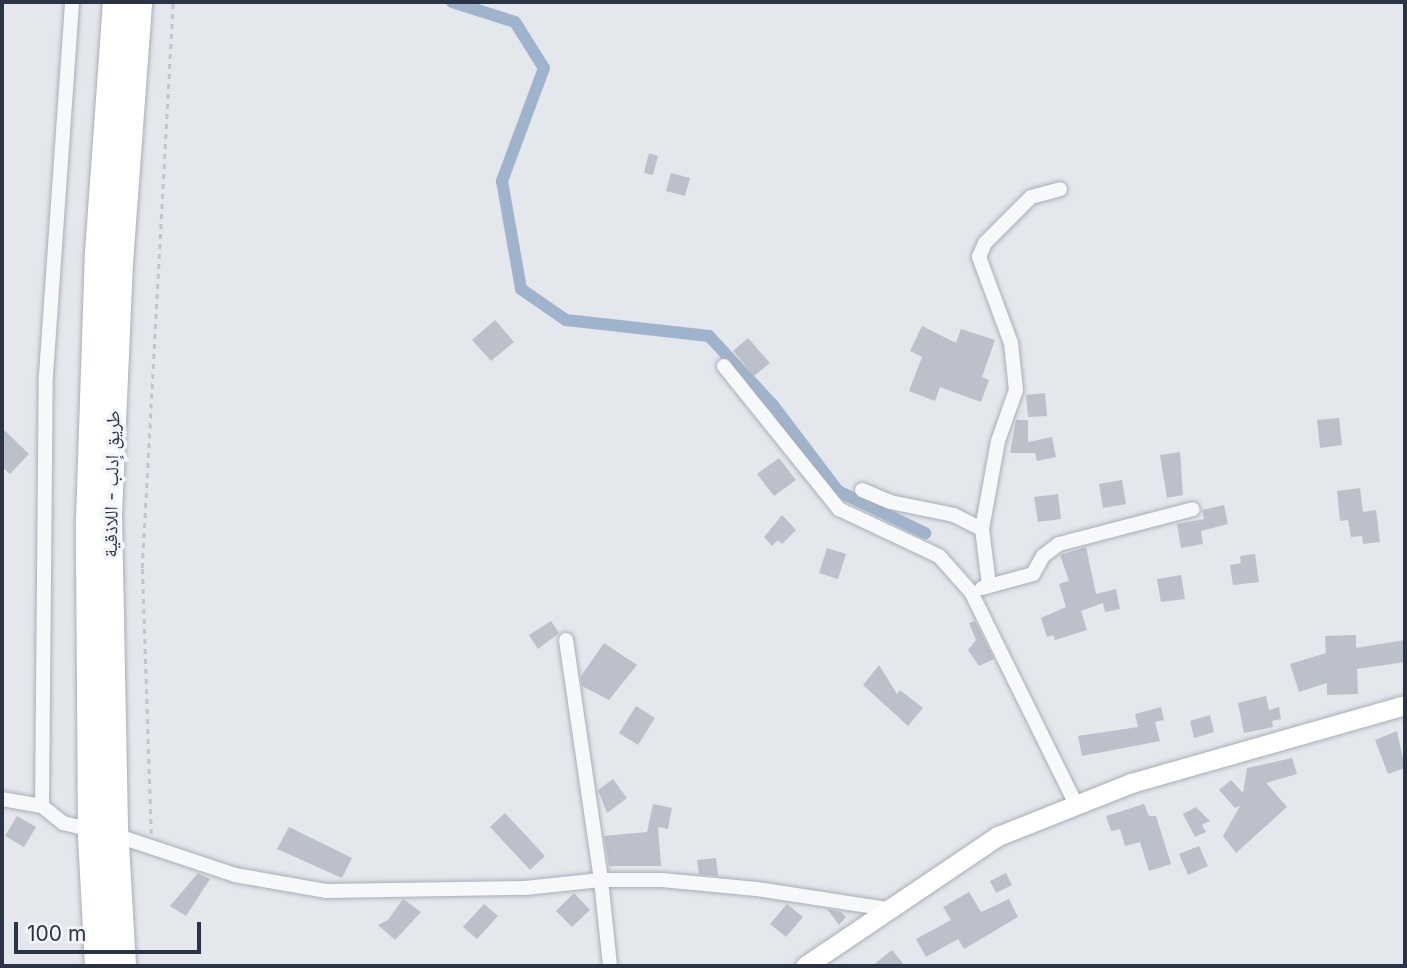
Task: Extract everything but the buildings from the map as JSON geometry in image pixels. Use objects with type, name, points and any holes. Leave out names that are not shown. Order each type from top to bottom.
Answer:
[{"type":"highway","name":"طريق إدلب - اللاذقية","points":[[98,966],[91,836],[89,521],[98,253],[116,2]]},
{"type":"highway","name":"طريق إدلب - اللاذقية","points":[[123,966],[115,827],[109,514],[120,263],[139,2]]},
{"type":"main road","points":[[805,966],[998,836],[1130,783],[1405,705]]},
{"type":"street","points":[[42,806],[46,374],[72,2]]},
{"type":"street","points":[[989,585],[982,529],[987,521],[998,441],[1016,390],[1011,343],[979,257],[985,243],[1031,197],[1060,189]]},
{"type":"street","points":[[724,366],[839,509],[939,556],[971,592],[1076,804]]},
{"type":"street","points":[[862,490],[890,502],[954,515],[982,529]]},
{"type":"street","points":[[971,592],[1033,574],[1043,556],[1059,544],[1193,509]]},
{"type":"street","points":[[566,640],[601,880],[610,966]]},
{"type":"street","points":[[2,799],[42,806],[63,823],[83,828]]},
{"type":"street","points":[[124,838],[235,875],[326,891],[525,888],[601,880],[662,880],[757,889],[888,909]]},
{"type":"path","points":[[151,845],[142,568],[173,2]]},
{"type":"waterway","points":[[452,2],[515,22],[544,68],[502,181],[521,289],[566,320],[709,336],[773,405],[838,491],[925,533]]}]
